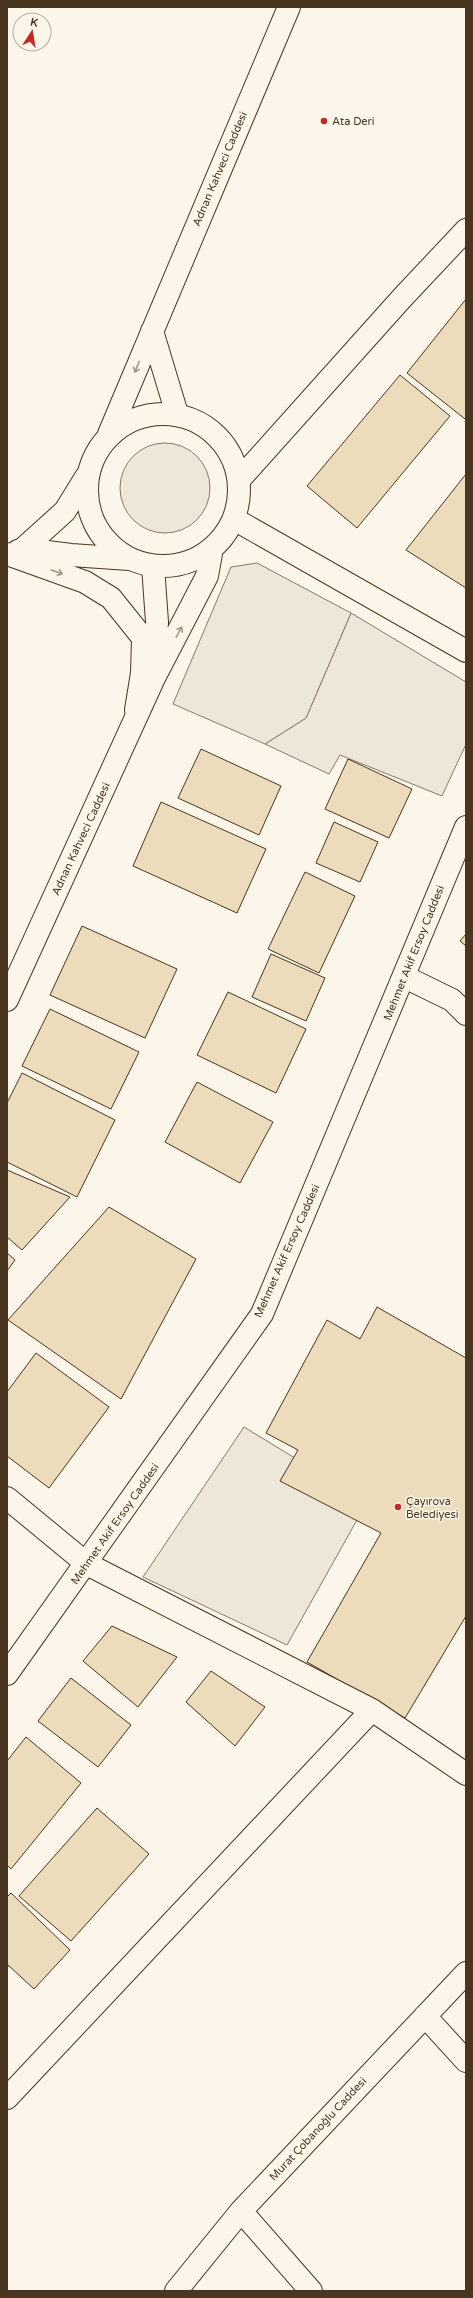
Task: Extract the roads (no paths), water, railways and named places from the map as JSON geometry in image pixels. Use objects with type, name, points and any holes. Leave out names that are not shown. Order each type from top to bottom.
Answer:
[{"type":"street","name":"Adnan Kahveci Caddesi","points":[[109,434],[289,7]]},
{"type":"street","points":[[239,480],[402,298],[466,230]]},
{"type":"street","points":[[152,331],[177,414]]},
{"type":"street","points":[[177,414],[200,422],[219,437],[232,457],[239,480],[239,500],[234,519],[224,535],[212,548],[194,560],[174,565],[153,566],[129,559],[12,552],[65,511],[86,477],[95,454],[109,434],[129,421],[146,415],[177,414]]},
{"type":"street","points":[[86,477],[86,501],[94,525],[109,545],[129,559]]},
{"type":"street","points":[[234,519],[466,651]]},
{"type":"street","name":"Adnan Kahveci Caddesi","points":[[7,1000],[154,678],[207,576],[212,548]]},
{"type":"street","points":[[12,552],[85,582],[111,598],[143,638],[142,673],[133,724]]},
{"type":"street","name":"Adnan Kahveci Caddesi","points":[[153,566],[157,622],[154,678]]},
{"type":"street","name":"Mehmet Akif Ersoy Caddesi","points":[[7,1674],[87,1564],[262,1314],[405,977],[466,826]]},
{"type":"street","points":[[405,977],[452,1000],[466,1014]]},
{"type":"street","points":[[7,1498],[87,1564],[372,1710],[466,1774]]},
{"type":"street","points":[[7,2098],[372,1710]]},
{"type":"street","name":"Murat Çobanoğlu Caddesi","points":[[176,2291],[241,2211],[466,1973]]},
{"type":"street","points":[[425,2016],[466,2061]]},
{"type":"street","points":[[241,2211],[311,2291]]},
{"type":"place","name":"Ata Deri","points":[[324,121]]},
{"type":"place","name":"Çayırova Belediyesi","points":[[398,1507]]}]
